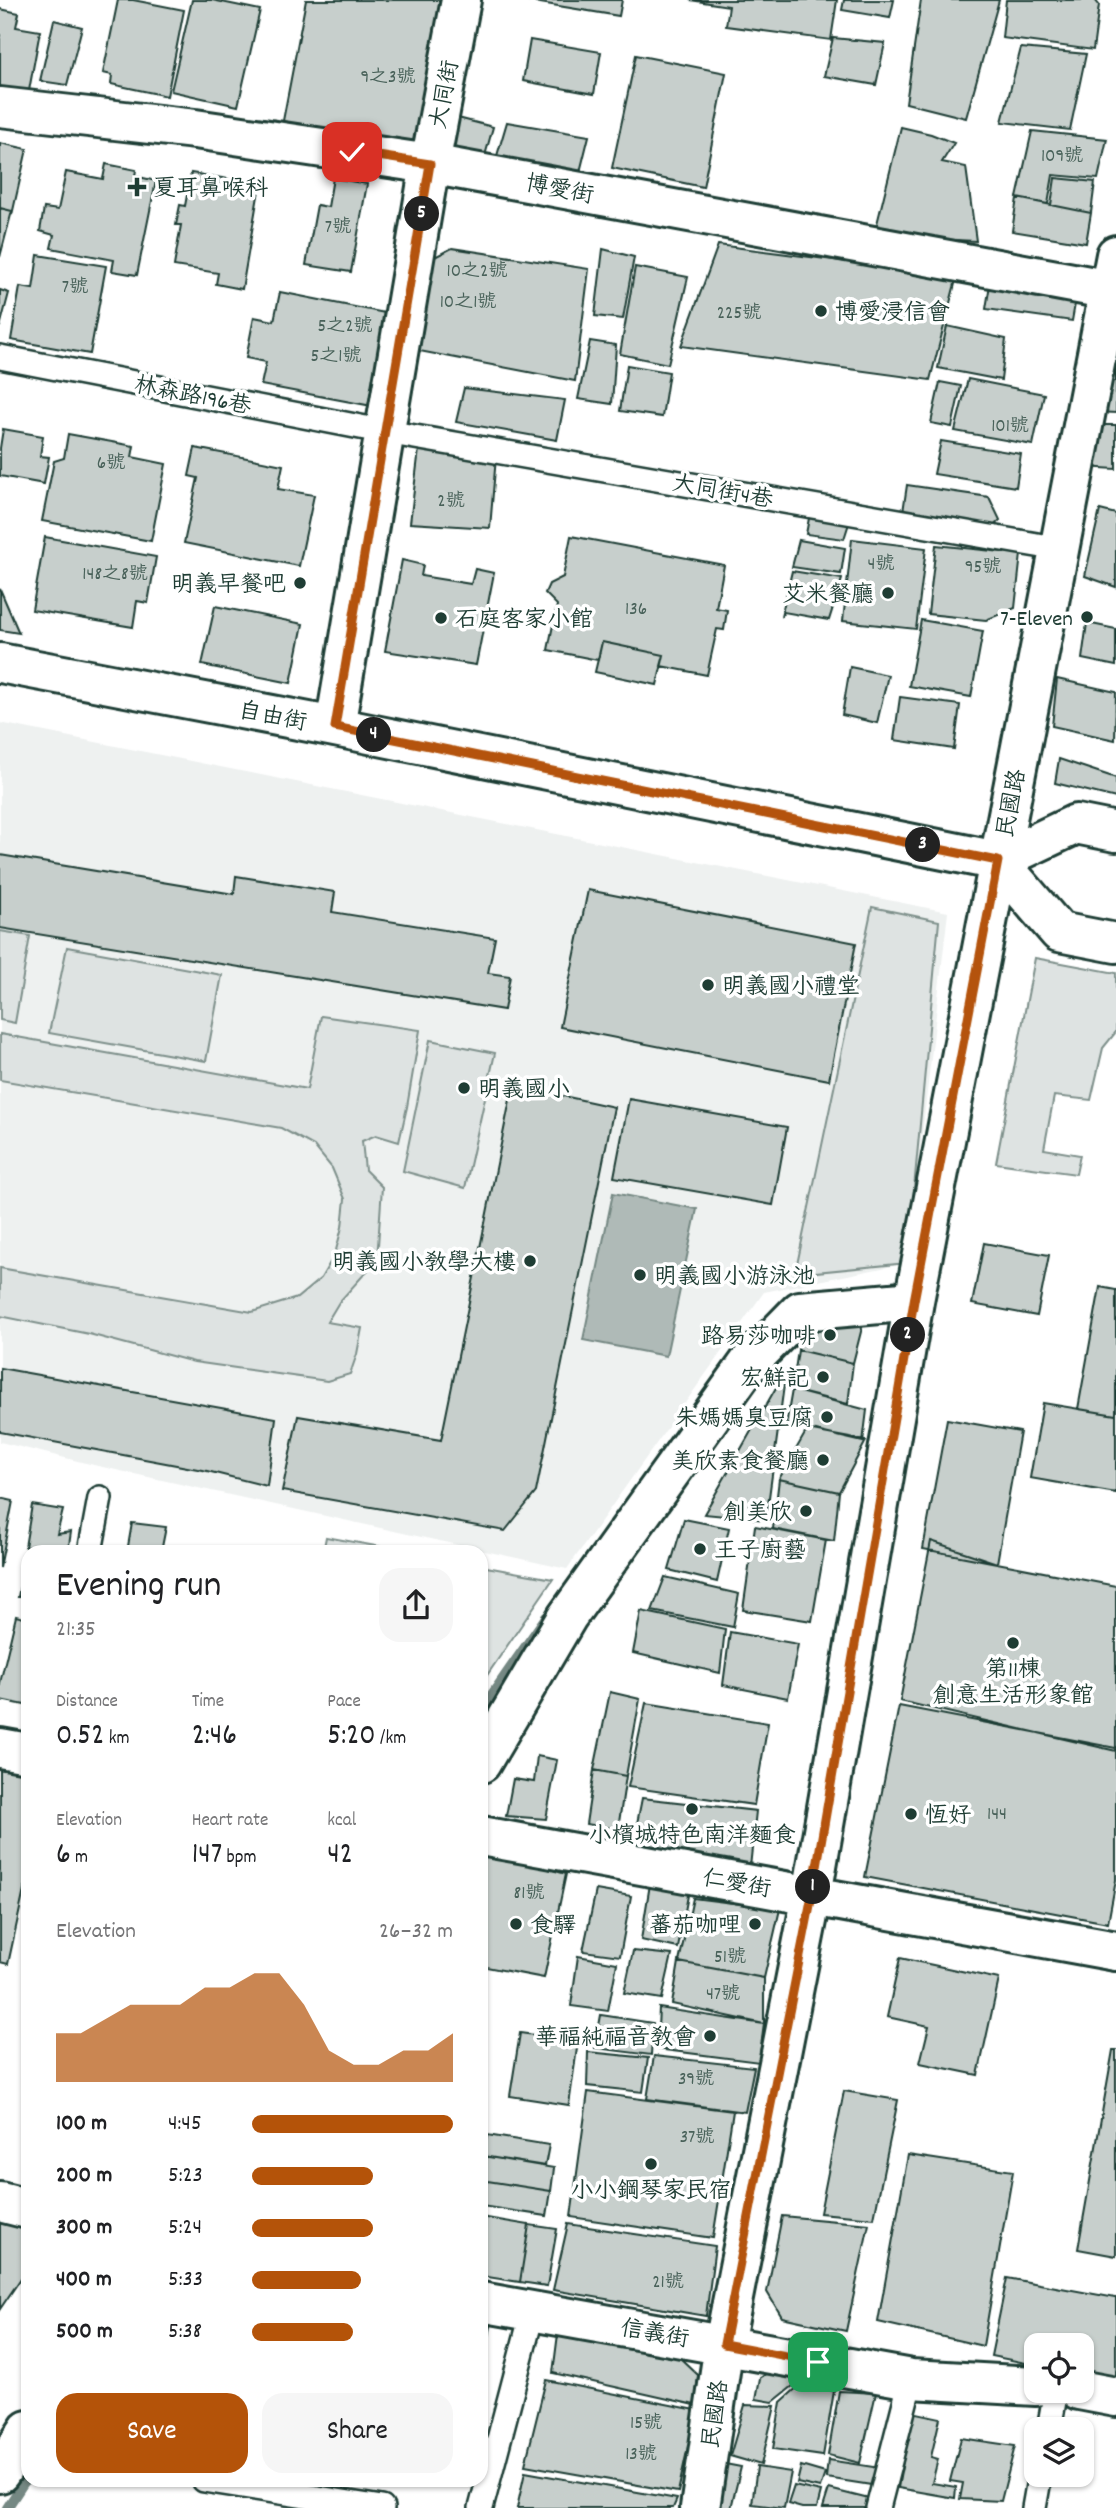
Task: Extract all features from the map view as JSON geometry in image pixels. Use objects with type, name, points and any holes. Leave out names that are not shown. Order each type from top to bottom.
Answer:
[{"type":"street","name":"大同街","points":[[335,727],[430,164],[461,0]]},
{"type":"street","name":"博愛街","points":[[0,107],[195,129],[430,164],[1114,279]]},
{"type":"street","name":"民國路","points":[[701,2508],[724,2344],[812,1895],[914,1301],[1114,279]]},
{"type":"street","name":"自由街","points":[[0,663],[335,727],[998,861]]},
{"type":"street","points":[[1116,832],[1076,824],[998,861],[1059,932],[1116,943]]},
{"type":"street","points":[[488,1751],[567,1617],[749,1363],[800,1311],[914,1301]]},
{"type":"street","points":[[0,1748],[21,1752]]},
{"type":"street","name":"仁愛街","points":[[488,1837],[1116,1951]]},
{"type":"street","points":[[0,2202],[21,2207]]},
{"type":"street","name":"信義街","points":[[488,2303],[911,2379],[1024,2385]]},
{"type":"street","points":[[1094,2393],[1116,2397]]},
{"type":"street","points":[[0,2473],[21,2441]]},
{"type":"lane","name":"林森路196巷","points":[[0,357],[386,432]]},
{"type":"lane","name":"大同街4巷","points":[[386,432],[1060,549]]},
{"type":"lane","points":[[91,1545],[100,1498]]},
{"type":"lane","points":[[488,2481],[533,2310]]},
{"type":"lane","points":[[878,2508],[911,2379]]},
{"type":"lane","points":[[248,2487],[382,2508]]},
{"type":"lane","points":[[481,2508],[487,2487]]},
{"type":"lane","points":[[1034,2508],[1038,2487]]},
{"type":"shaded area","name":"明義國小","points":[[0,723],[948,912],[907,1263],[764,1292],[567,1569],[488,1552],[488,1545],[458,1545],[0,1442]]},
{"type":"shaded area","points":[[872,907],[939,921],[907,1263],[795,1274]]},
{"type":"shaded area","points":[[0,931],[30,936],[15,1023],[0,1020]]},
{"type":"shaded area","points":[[67,947],[222,975],[206,1061],[49,1033]]},
{"type":"shaded area","points":[[1035,958],[1116,973],[1116,1032],[1103,1048],[1091,1100],[1054,1096],[1044,1149],[1080,1155],[1076,1174],[996,1163]]},
{"type":"shaded area","points":[[321,1016],[420,1030],[399,1142],[376,1135],[362,1141],[365,1170],[382,1187],[377,1260],[339,1302],[327,1322],[362,1328],[350,1374],[327,1381],[194,1362],[89,1334],[0,1316],[0,1268],[252,1312],[297,1298],[321,1278],[335,1254],[345,1199],[332,1168],[314,1146],[281,1128],[0,1080],[0,1034],[307,1089]]},
{"type":"shaded area","points":[[430,1040],[495,1053],[465,1188],[403,1171]]},
{"type":"shaded area","name":"明義國小游泳池","points":[[613,1193],[697,1209],[666,1356],[583,1340]]},
{"type":"shaded area","points":[[326,1537],[370,1545],[324,1545]]},
{"type":"shaded area","points":[[488,1567],[553,1579],[488,1674]]},
{"type":"building","points":[[118,0],[133,0],[184,10],[167,96],[111,84],[112,75],[103,73]]},
{"type":"building","points":[[192,0],[212,0],[260,10],[238,106],[171,91]]},
{"type":"building","points":[[306,0],[445,0],[416,152],[282,126]]},
{"type":"building","points":[[522,0],[622,0],[619,16]]},
{"type":"building","points":[[690,0],[837,0],[831,40],[726,26],[729,6]]},
{"type":"building","points":[[844,0],[894,0],[890,18],[842,10]]},
{"type":"building","points":[[921,0],[999,0],[966,118],[906,103]]},
{"type":"building","points":[[1006,0],[1095,0],[1099,5],[1093,50],[1002,38]]},
{"type":"building","points":[[0,9],[19,13],[16,27],[40,31],[28,96],[0,91]]},
{"type":"building","points":[[54,20],[82,27],[67,85],[40,81]]},
{"type":"building","points":[[833,38],[885,43],[876,85],[824,76]]},
{"type":"building","points":[[530,40],[601,52],[594,94],[523,81]]},
{"type":"building","points":[[1021,48],[1086,54],[1070,130],[1002,122]]},
{"type":"building","points":[[636,55],[726,73],[703,187],[612,168]]},
{"type":"building","points":[[454,117],[493,127],[483,163],[444,148]]},
{"type":"building","points":[[507,122],[589,136],[578,180],[494,166]]},
{"type":"building","points":[[901,127],[954,143],[942,162],[966,167],[976,241],[874,236]]},
{"type":"building","points":[[1032,131],[1107,139],[1098,179],[1053,175],[1048,204],[1017,198]]},
{"type":"building","points":[[0,143],[27,149],[12,215],[12,211],[0,208]]},
{"type":"building","points":[[106,164],[136,170],[135,176],[156,181],[137,275],[112,271],[114,260],[51,248],[54,235],[40,231],[44,208],[58,210],[66,172],[103,179]]},
{"type":"building","points":[[191,173],[260,184],[242,289],[216,284],[218,273],[174,266],[181,225],[176,225],[180,205],[185,206]]},
{"type":"building","points":[[333,178],[367,184],[351,272],[306,265],[317,205],[328,207]]},
{"type":"building","points":[[1055,178],[1095,182],[1091,213],[1051,205]]},
{"type":"building","points":[[1017,198],[1091,213],[1086,243],[1012,231]]},
{"type":"building","points":[[0,208],[12,211],[0,257]]},
{"type":"building","name":"博愛浸信會","points":[[718,245],[957,276],[930,380],[681,346]]},
{"type":"building","points":[[452,248],[589,269],[575,381],[409,349],[425,262]]},
{"type":"building","points":[[603,249],[634,257],[623,319],[595,316]]},
{"type":"building","points":[[38,255],[106,266],[90,354],[11,340],[20,287],[33,289]]},
{"type":"building","points":[[635,267],[688,277],[668,364],[620,354]]},
{"type":"building","points":[[991,278],[1078,287],[1072,321],[986,309]]},
{"type":"building","points":[[0,290],[9,293],[0,327]]},
{"type":"building","points":[[280,292],[390,314],[372,406],[261,385],[266,362],[246,358],[254,317],[274,321]]},
{"type":"building","points":[[947,326],[1006,339],[1001,380],[938,368]]},
{"type":"building","points":[[590,341],[616,345],[612,404],[578,399]]},
{"type":"building","points":[[1116,351],[1116,413],[1096,412]]},
{"type":"building","points":[[627,365],[669,372],[662,417],[620,411]]},
{"type":"building","points":[[968,379],[1044,394],[1033,445],[955,431]]},
{"type":"building","points":[[940,382],[961,386],[952,427],[931,423]]},
{"type":"building","points":[[464,388],[565,400],[557,440],[456,422]]},
{"type":"building","points":[[1096,425],[1116,425],[1116,469],[1084,467]]},
{"type":"building","points":[[3,429],[43,436],[40,456],[49,457],[44,484],[0,476]]},
{"type":"building","points":[[68,434],[134,446],[132,457],[166,464],[151,541],[42,521],[54,461],[64,458]]},
{"type":"building","points":[[420,441],[496,457],[490,528],[410,523]]},
{"type":"building","points":[[941,441],[1021,454],[1016,487],[934,474]]},
{"type":"building","points":[[195,448],[283,465],[278,489],[314,495],[299,566],[184,543],[198,478],[189,476]]},
{"type":"building","points":[[907,485],[989,497],[1000,520],[975,543],[900,532]]},
{"type":"building","points":[[1100,510],[1116,514],[1116,587],[1085,576]]},
{"type":"building","points":[[810,513],[850,520],[844,539],[806,534]]},
{"type":"building","points":[[571,536],[724,565],[716,608],[727,610],[724,630],[717,629],[707,675],[661,666],[664,655],[602,642],[598,660],[548,650],[557,605],[545,593],[549,584],[563,577]]},
{"type":"building","points":[[45,537],[156,557],[148,603],[137,601],[133,627],[32,610]]},
{"type":"building","points":[[852,539],[926,548],[916,629],[843,621]]},
{"type":"building","points":[[799,540],[845,548],[841,574],[792,567]]},
{"type":"building","points":[[936,545],[1021,554],[1015,608],[986,620],[928,614]]},
{"type":"building","points":[[402,560],[423,565],[421,576],[471,584],[475,569],[494,573],[476,665],[385,651]]},
{"type":"building","points":[[792,571],[842,579],[829,620],[784,612],[781,617]]},
{"type":"building","points":[[0,589],[19,633],[0,630]]},
{"type":"building","points":[[215,606],[303,624],[291,683],[202,665]]},
{"type":"building","points":[[921,620],[983,631],[971,697],[909,686]]},
{"type":"building","points":[[1087,623],[1116,629],[1116,666],[1082,659]]},
{"type":"building","points":[[602,642],[664,655],[657,685],[595,672]]},
{"type":"building","points":[[850,667],[888,675],[877,723],[842,715]]},
{"type":"building","points":[[1057,679],[1116,692],[1115,740],[1052,726]]},
{"type":"building","points":[[900,697],[960,705],[954,749],[894,740]]},
{"type":"building","points":[[1059,759],[1116,778],[1116,798],[1055,783]]},
{"type":"building","points":[[0,855],[234,894],[236,876],[335,892],[332,912],[495,938],[488,973],[510,976],[504,1010],[0,928]]},
{"type":"building","name":"明義國小禮堂","points":[[588,890],[856,943],[829,1080],[560,1027]]},
{"type":"building","name":"明義國小教學大樓","points":[[513,1085],[614,1107],[536,1492],[505,1531],[282,1491],[298,1416],[441,1440]]},
{"type":"building","points":[[629,1099],[787,1127],[773,1205],[614,1177]]},
{"type":"building","points":[[984,1243],[1049,1255],[1037,1316],[972,1304]]},
{"type":"building","points":[[1100,1287],[1116,1290],[1116,1415],[1078,1409]]},
{"type":"building","name":"路易莎咖啡","points":[[866,1312],[853,1363],[798,1350],[801,1319]]},
{"type":"building","name":"宏鮮記","points":[[798,1350],[853,1363],[848,1404],[792,1390]]},
{"type":"building","points":[[0,1368],[276,1418],[267,1486],[203,1470],[0,1432]]},
{"type":"building","points":[[786,1370],[766,1520],[704,1514]]},
{"type":"building","name":"朱媽媽臭豆腐","points":[[792,1390],[867,1410],[863,1442],[786,1424]]},
{"type":"building","points":[[1043,1403],[1116,1415],[1116,1493],[1030,1478]]},
{"type":"building","points":[[947,1419],[1020,1432],[997,1563],[923,1549]]},
{"type":"building","name":"美欣素食餐廳","points":[[807,1430],[866,1441],[839,1492],[779,1479]]},
{"type":"building","name":"創美欣","points":[[779,1479],[839,1492],[834,1541],[773,1529]]},
{"type":"building","points":[[0,1498],[13,1501],[0,1568]]},
{"type":"building","points":[[32,1505],[63,1510],[57,1534],[71,1532],[69,1545],[25,1545]]},
{"type":"building","name":"王子廚藝","points":[[684,1519],[729,1528],[717,1582],[669,1570]]},
{"type":"building","points":[[132,1523],[166,1527],[162,1545],[128,1545]]},
{"type":"building","points":[[755,1526],[826,1540],[812,1621],[743,1610]]},
{"type":"building","name":"第11棟 創意生活形象館","points":[[931,1541],[997,1563],[1116,1586],[1116,1751],[900,1701]]},
{"type":"building","points":[[665,1577],[739,1594],[733,1627],[652,1611]]},
{"type":"building","points":[[641,1611],[725,1629],[720,1673],[633,1653]]},
{"type":"building","points":[[16,1616],[21,1617],[21,1704],[0,1700],[0,1683]]},
{"type":"building","points":[[730,1632],[798,1644],[788,1698],[723,1685]]},
{"type":"building","points":[[610,1692],[640,1699],[626,1776],[594,1770]]},
{"type":"building","points":[[646,1703],[768,1723],[754,1805],[628,1787]]},
{"type":"building","points":[[899,1706],[1116,1748],[1116,1880],[1108,1923],[865,1877]]},
{"type":"building","points":[[537,1756],[557,1760],[546,1819],[506,1816],[513,1779],[534,1782]]},
{"type":"building","points":[[0,1769],[21,1771],[21,1904],[8,1964],[0,1962]]},
{"type":"building","points":[[594,1770],[626,1776],[618,1829],[586,1824]]},
{"type":"building","points":[[642,1798],[756,1811],[750,1867],[632,1849]]},
{"type":"building","points":[[488,1852],[566,1874],[544,1978],[488,1967]]},
{"type":"building","points":[[650,1884],[689,1890],[678,1948],[641,1940]]},
{"type":"building","points":[[596,1890],[631,1896],[620,1956],[583,1951]]},
{"type":"building","points":[[693,1898],[780,1909],[764,1978],[679,1962]]},
{"type":"building","points":[[633,1951],[672,1955],[662,1999],[624,1993]]},
{"type":"building","points":[[578,1956],[617,1963],[608,2011],[571,2006]]},
{"type":"building","points":[[900,1958],[999,1979],[978,2075],[920,2063],[929,2026],[887,2017]]},
{"type":"building","points":[[679,1962],[764,1978],[764,2024],[672,2004]]},
{"type":"building","name":"華福純福音教會","points":[[659,2008],[764,2024],[759,2062],[657,2049]]},
{"type":"building","points":[[601,2015],[653,2023],[651,2055],[595,2048]]},
{"type":"building","points":[[520,2033],[578,2041],[569,2105],[510,2096]]},
{"type":"building","points":[[1113,2050],[1116,2050],[1116,2256],[1078,2249]]},
{"type":"building","points":[[588,2052],[648,2058],[643,2092],[587,2086]]},
{"type":"building","points":[[654,2056],[754,2067],[745,2112],[647,2099]]},
{"type":"building","points":[[844,2091],[898,2100],[874,2218],[820,2213]]},
{"type":"building","name":"小小鋼琴家民宿","points":[[588,2092],[733,2111],[713,2238],[571,2217]]},
{"type":"building","points":[[488,2135],[549,2145],[545,2166],[488,2157]]},
{"type":"building","points":[[908,2155],[1013,2171],[983,2346],[878,2322]]},
{"type":"building","points":[[488,2157],[554,2168],[551,2191],[488,2181]]},
{"type":"building","points":[[488,2181],[551,2191],[547,2216],[488,2207]]},
{"type":"building","points":[[782,2216],[869,2224],[846,2331],[782,2317],[767,2292]]},
{"type":"building","points":[[488,2218],[529,2225],[520,2282],[488,2277]]},
{"type":"building","points":[[0,2219],[21,2224],[21,2278],[0,2309]]},
{"type":"building","points":[[568,2224],[715,2246],[706,2316],[553,2290]]},
{"type":"building","points":[[529,2225],[557,2229],[547,2286],[520,2282]]},
{"type":"building","points":[[1007,2278],[1116,2298],[1116,2380],[1094,2375],[1094,2333],[1024,2333],[1024,2363],[991,2356]]},
{"type":"building","points":[[559,2326],[679,2357],[698,2375],[695,2405],[553,2373]]},
{"type":"building","points":[[778,2366],[803,2378],[773,2402],[756,2399],[760,2378]]},
{"type":"building","points":[[546,2380],[696,2410],[678,2492],[525,2465]]},
{"type":"building","points":[[801,2384],[834,2391],[823,2456],[773,2449],[781,2402]]},
{"type":"building","points":[[839,2391],[876,2393],[860,2463],[828,2455]]},
{"type":"building","points":[[745,2405],[775,2406],[761,2465],[730,2456]]},
{"type":"building","points":[[912,2412],[940,2418],[931,2457],[938,2459],[932,2483],[956,2487],[955,2498],[898,2488]]},
{"type":"building","points":[[961,2438],[1015,2446],[1001,2501],[960,2499],[963,2483],[950,2481]]},
{"type":"building","points":[[828,2460],[880,2468],[878,2486],[826,2478]]},
{"type":"building","points":[[720,2463],[741,2467],[731,2508],[711,2508]]},
{"type":"building","points":[[801,2466],[825,2473],[820,2488],[797,2483]]},
{"type":"building","points":[[757,2467],[791,2472],[784,2508],[752,2504]]},
{"type":"building","points":[[525,2472],[677,2499],[673,2508],[517,2508]]},
{"type":"building","points":[[794,2486],[821,2492],[817,2508],[788,2504]]},
{"type":"building","points":[[829,2489],[869,2499],[867,2508],[823,2508]]},
{"type":"waterway","points":[[488,1700],[546,1617]]},
{"type":"waterway","points":[[7,2508],[21,2487]]},
{"type":"place","name":"夏耳鼻喉科","points":[[137,187]]},
{"type":"place","name":"博愛浸信會","points":[[821,311]]},
{"type":"place","name":"明義早餐吧","points":[[300,583]]},
{"type":"place","name":"艾米餐廳","points":[[888,593]]},
{"type":"place","name":"7-Eleven","points":[[1087,617]]},
{"type":"place","name":"石庭客家小館","points":[[441,618]]},
{"type":"place","name":"明義國小禮堂","points":[[708,985]]},
{"type":"place","name":"明義國小","points":[[464,1088]]},
{"type":"place","name":"明義國小教學大樓","points":[[530,1261]]},
{"type":"place","name":"明義國小游泳池","points":[[640,1275]]},
{"type":"place","name":"路易莎咖啡","points":[[830,1335]]},
{"type":"place","name":"宏鮮記","points":[[823,1377]]},
{"type":"place","name":"朱媽媽臭豆腐","points":[[827,1417]]},
{"type":"place","name":"美欣素食餐廳","points":[[823,1460]]},
{"type":"place","name":"創美欣","points":[[806,1511]]},
{"type":"place","name":"王子廚藝","points":[[700,1549]]},
{"type":"place","name":"第11棟 創意生活形象館","points":[[1013,1643]]},
{"type":"place","name":"小檳城特色南洋麵食","points":[[692,1809]]},
{"type":"place","name":"恆好","points":[[911,1814]]},
{"type":"place","name":"食驛","points":[[516,1924]]},
{"type":"place","name":"蕃茄咖哩","points":[[755,1924]]},
{"type":"place","name":"華福純福音教會","points":[[710,2036]]},
{"type":"place","name":"小小鋼琴家民宿","points":[[651,2164]]},
{"type":"route","points":[[352,152],[430,164],[335,727],[998,861],[914,1301],[812,1895],[724,2344],[818,2362]]}]
